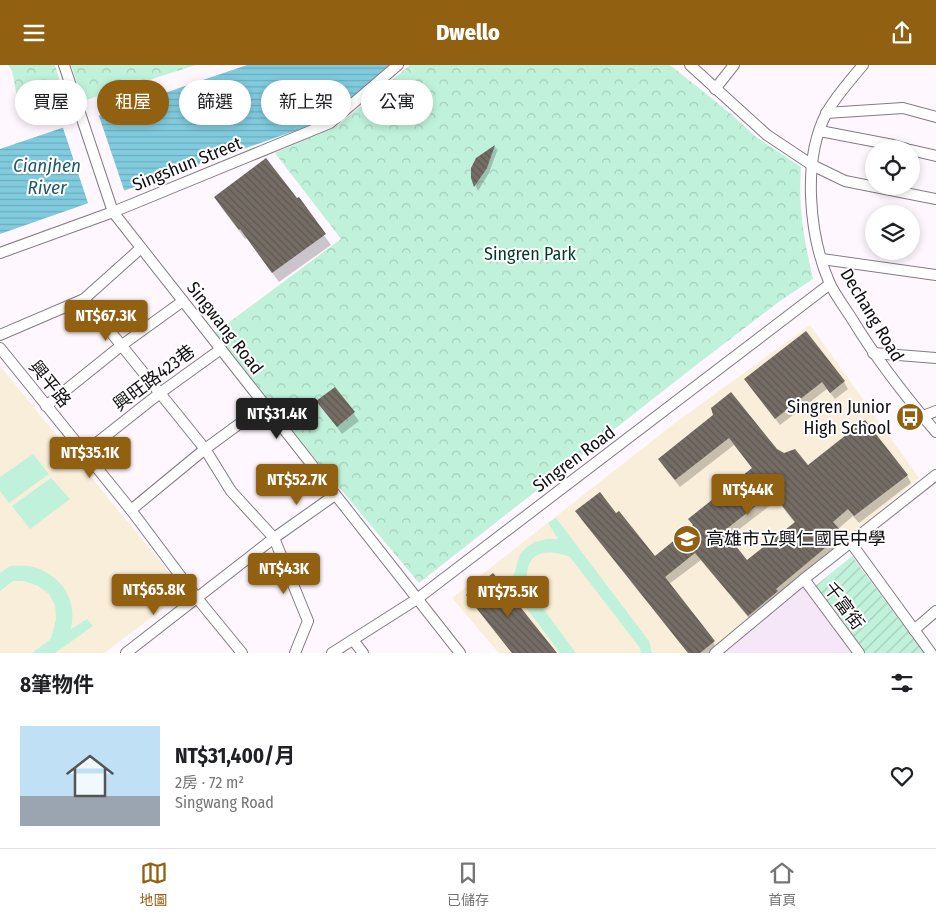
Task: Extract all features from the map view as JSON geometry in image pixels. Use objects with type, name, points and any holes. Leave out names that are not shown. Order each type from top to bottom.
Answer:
[{"type":"street","name":"Singwang Road","points":[[64,65],[113,212],[460,653]]},
{"type":"street","name":"Singshun Street","points":[[0,253],[113,212],[330,123],[398,65]]},
{"type":"street","points":[[690,65],[767,135],[812,165],[845,181],[936,199]]},
{"type":"street","points":[[715,89],[734,65]]},
{"type":"street","name":"Dechang Road","points":[[863,65],[826,113],[820,131],[812,165],[810,197],[814,227],[830,284],[873,353],[891,378],[936,432]]},
{"type":"street","points":[[826,113],[903,109],[936,117]]},
{"type":"street","points":[[820,131],[867,140]]},
{"type":"street","points":[[920,152],[936,156]]},
{"type":"street","points":[[0,335],[84,299],[141,248]]},
{"type":"street","points":[[822,259],[936,275]]},
{"type":"street","name":"Singren Road","points":[[332,653],[417,599],[830,284]]},
{"type":"street","points":[[84,299],[205,449],[231,491],[274,538],[308,621],[295,653]]},
{"type":"street","points":[[46,406],[122,345],[183,301]]},
{"type":"street","name":"興平路","points":[[0,348],[131,510],[197,598],[242,653]]},
{"type":"street","name":"興旺路423巷","points":[[84,453],[220,349]]},
{"type":"street","points":[[873,353],[936,358]]},
{"type":"street","points":[[131,510],[205,449],[265,405]]},
{"type":"street","points":[[923,417],[936,411]]},
{"type":"street","points":[[715,653],[804,579],[936,475]]},
{"type":"street","points":[[126,653],[274,538],[335,495]]},
{"type":"street","points":[[850,543],[930,653]]},
{"type":"street","name":"千富街","points":[[804,579],[859,653]]},
{"type":"street","points":[[914,630],[936,611]]},
{"type":"street","points":[[353,640],[363,653]]},
{"type":"shaded area","name":"高雄市立興仁國民中學","points":[[810,325],[919,478],[783,592],[706,653],[499,653],[452,598],[675,423]]},
{"type":"shaded area","points":[[0,366],[185,592],[104,653],[0,653]]},
{"type":"shaded area","points":[[804,579],[859,653],[715,653]]},
{"type":"green space","points":[[8,65],[55,65],[60,80],[15,80],[15,87],[12,71]]},
{"type":"green space","points":[[71,65],[196,65],[149,80],[97,80],[97,97],[87,100],[87,80],[76,80]]},
{"type":"green space","name":"Singren Park","points":[[410,65],[670,65],[730,113],[756,137],[801,167],[800,196],[802,223],[813,279],[780,301],[691,369],[419,583],[212,335],[341,239],[275,153],[338,125],[351,125],[351,114],[361,106],[361,125],[433,125],[433,80],[392,80]]},
{"type":"green space","points":[[33,454],[49,474],[9,503],[0,491],[0,477]]},
{"type":"green space","points":[[51,478],[70,499],[30,529],[12,506]]},
{"type":"green space","points":[[556,518],[649,641],[652,653],[641,653],[640,648],[570,557],[560,554],[542,553],[531,561],[527,577],[528,588],[576,653],[560,653],[516,594],[512,581],[520,554],[535,542],[558,539],[548,523]]},
{"type":"green space","points":[[852,556],[924,653],[863,653],[814,587]]},
{"type":"green space","points":[[10,566],[34,567],[55,578],[70,600],[72,609],[71,629],[87,619],[93,626],[55,653],[32,653],[51,639],[56,619],[55,605],[49,594],[38,586],[24,581],[13,581],[0,591],[0,573]]},
{"type":"water","name":"Cianjhen River","points":[[247,65],[389,65],[372,80],[361,80],[361,89],[351,98],[351,80],[261,80],[261,125],[312,125],[0,234],[0,149],[71,125],[87,125],[87,119],[97,116],[97,125],[169,125],[169,92],[179,88],[179,125],[251,125],[251,80],[203,80]]},
{"type":"pier","points":[[97,113],[97,125],[102,125],[125,193],[89,206],[62,125],[87,125],[87,117]]},
{"type":"building","points":[[495,145],[487,168],[474,187],[471,178],[471,168],[476,158]]},
{"type":"building","points":[[266,158],[297,198],[299,197],[326,234],[272,273],[214,197]]},
{"type":"building","points":[[806,331],[845,381],[830,393],[822,382],[775,419],[744,379]]},
{"type":"building","points":[[335,387],[355,412],[337,427],[316,401]]},
{"type":"building","points":[[731,392],[777,449],[784,453],[795,449],[808,465],[865,420],[908,475],[854,516],[848,509],[833,522],[843,533],[776,589],[778,591],[748,616],[695,553],[665,577],[715,641],[700,653],[688,653],[575,511],[600,492],[616,513],[619,511],[655,556],[693,525],[688,519],[752,468],[729,438],[675,480],[658,459],[713,415],[711,408]],"holes":[[[772,493],[795,522],[747,560],[724,531]]]},
{"type":"building","points":[[493,573],[557,653],[512,653],[466,595]]},
{"type":"place","name":"Singren Junior High School","points":[[910,417]]},
{"type":"place","name":"高雄市立興仁國民中學","points":[[687,539]]}]
